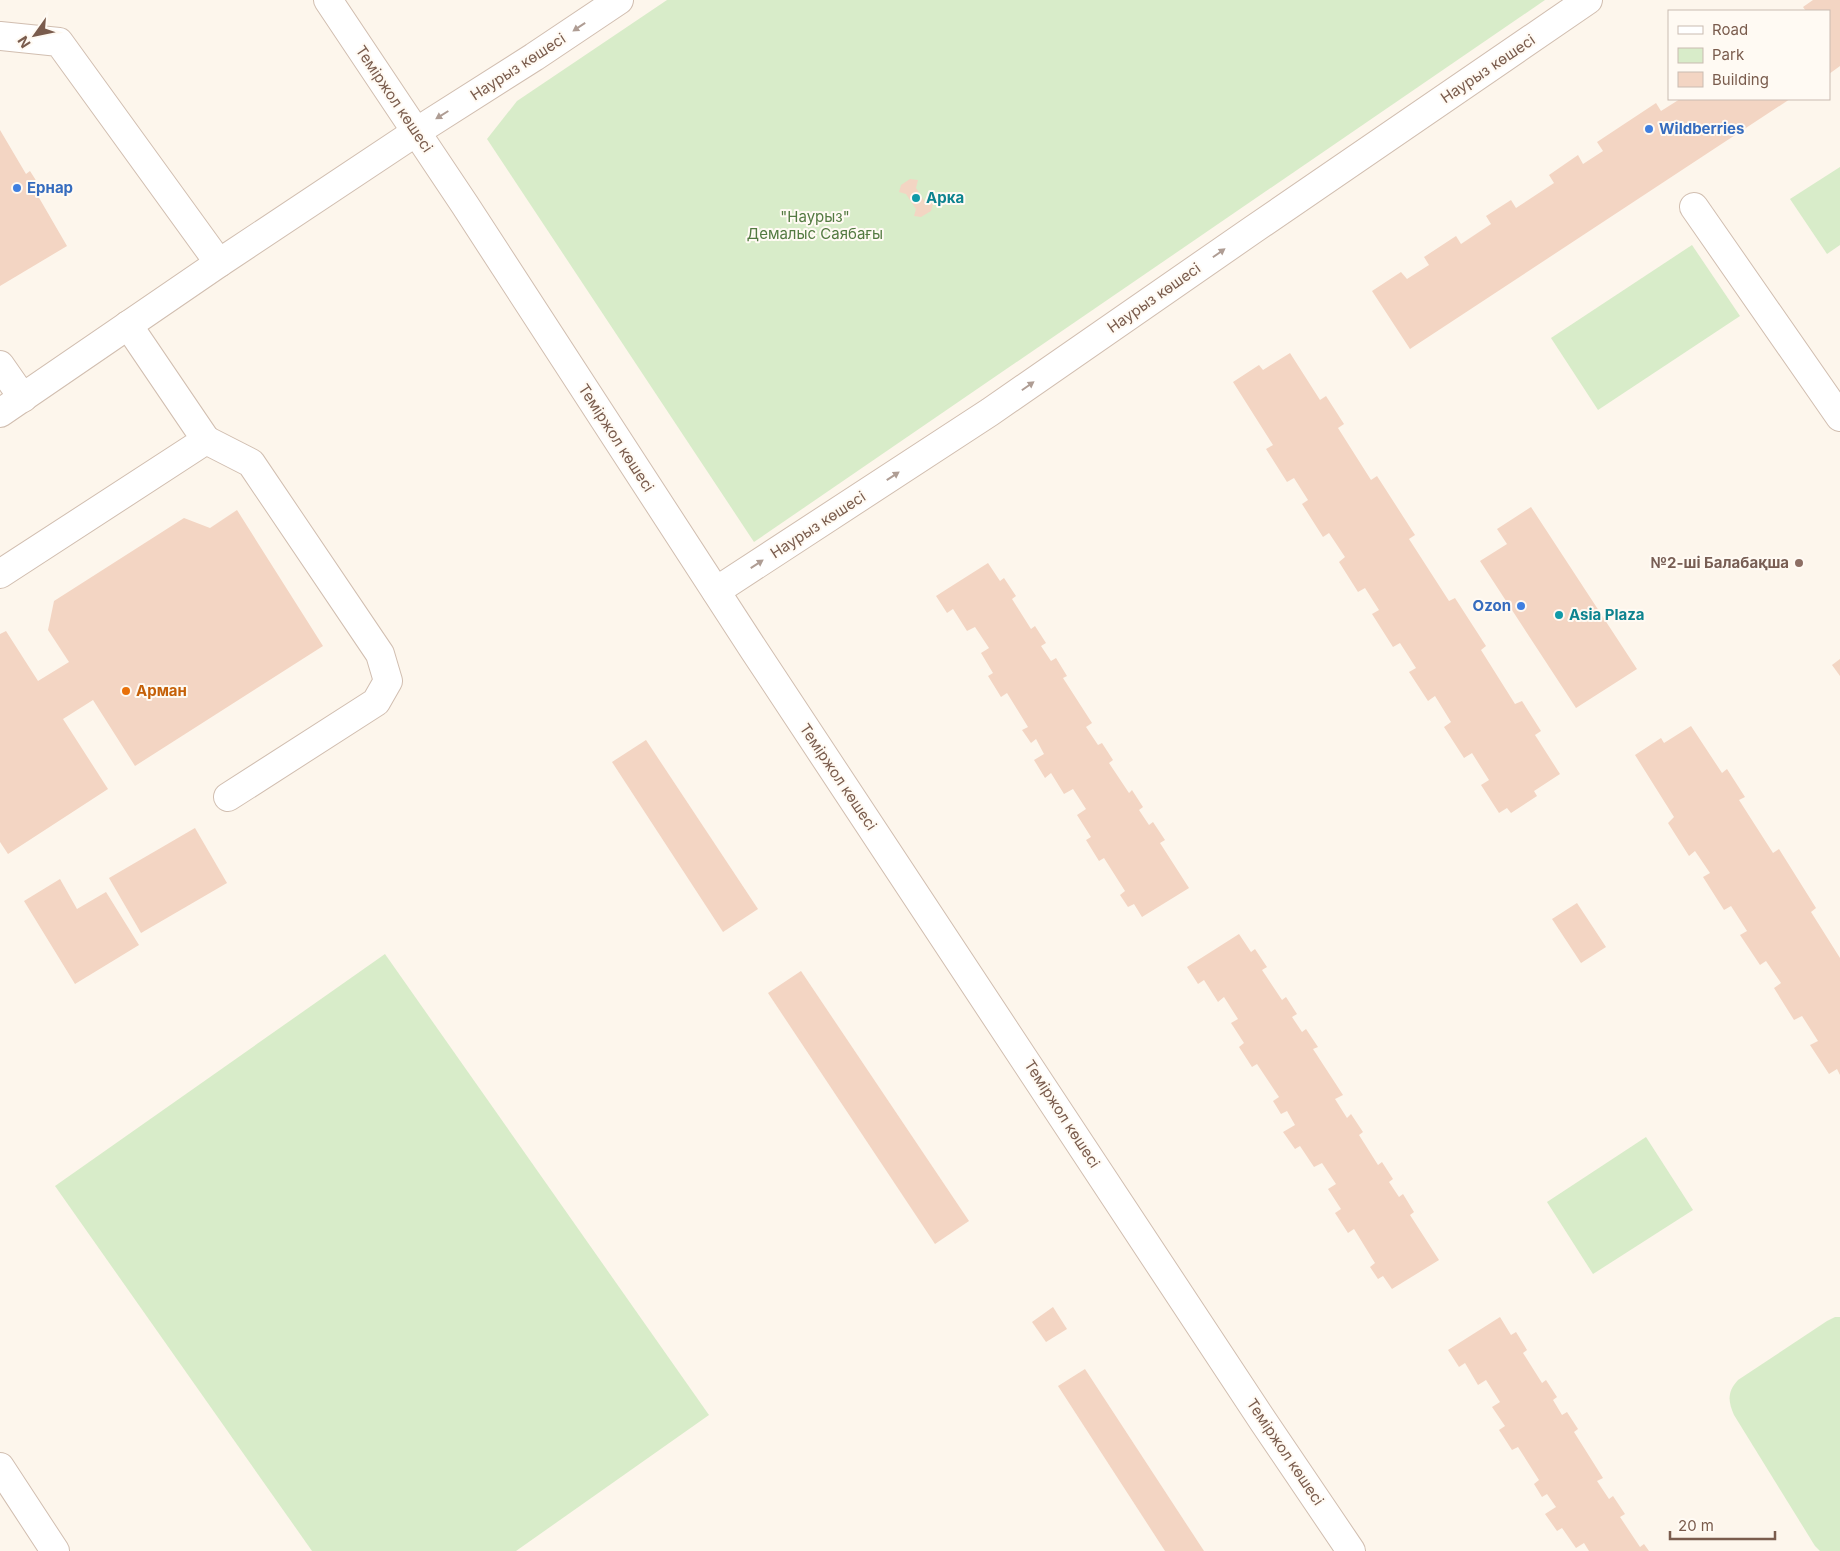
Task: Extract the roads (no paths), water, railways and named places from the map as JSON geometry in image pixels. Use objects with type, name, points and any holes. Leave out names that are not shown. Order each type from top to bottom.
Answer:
[{"type":"street","name":"Теміржол көшесі","points":[[328,0],[1263,1421],[1352,1551]]},
{"type":"street","name":"Наурыз көшесі","points":[[0,413],[219,263],[619,0]]},
{"type":"street","name":"Наурыз көшесі","points":[[716,591],[990,412],[1588,0]]},
{"type":"street","points":[[0,36],[59,42],[219,263]]},
{"type":"street","points":[[1694,207],[1840,417]]},
{"type":"street","points":[[128,325],[206,440],[251,463],[380,654],[388,681],[376,702],[228,797]]},
{"type":"street","points":[[0,365],[23,398]]},
{"type":"street","points":[[0,574],[206,440]]},
{"type":"street","points":[[0,1467],[55,1551]]},
{"type":"place","name":"Wildberries","points":[[1649,129]]},
{"type":"place","name":"Ернар","points":[[17,188]]},
{"type":"place","name":"Арка","points":[[916,198]]},
{"type":"place","name":"№2-ші Балабақша","points":[[1799,563]]},
{"type":"place","name":"Ozon","points":[[1521,606]]},
{"type":"place","name":"Asia Plaza","points":[[1559,615]]},
{"type":"place","name":"Арман","points":[[126,691]]},
{"type":"park label","name":"\"Наурыз\" Демалыс Саябағы","points":[[815,226]]}]
